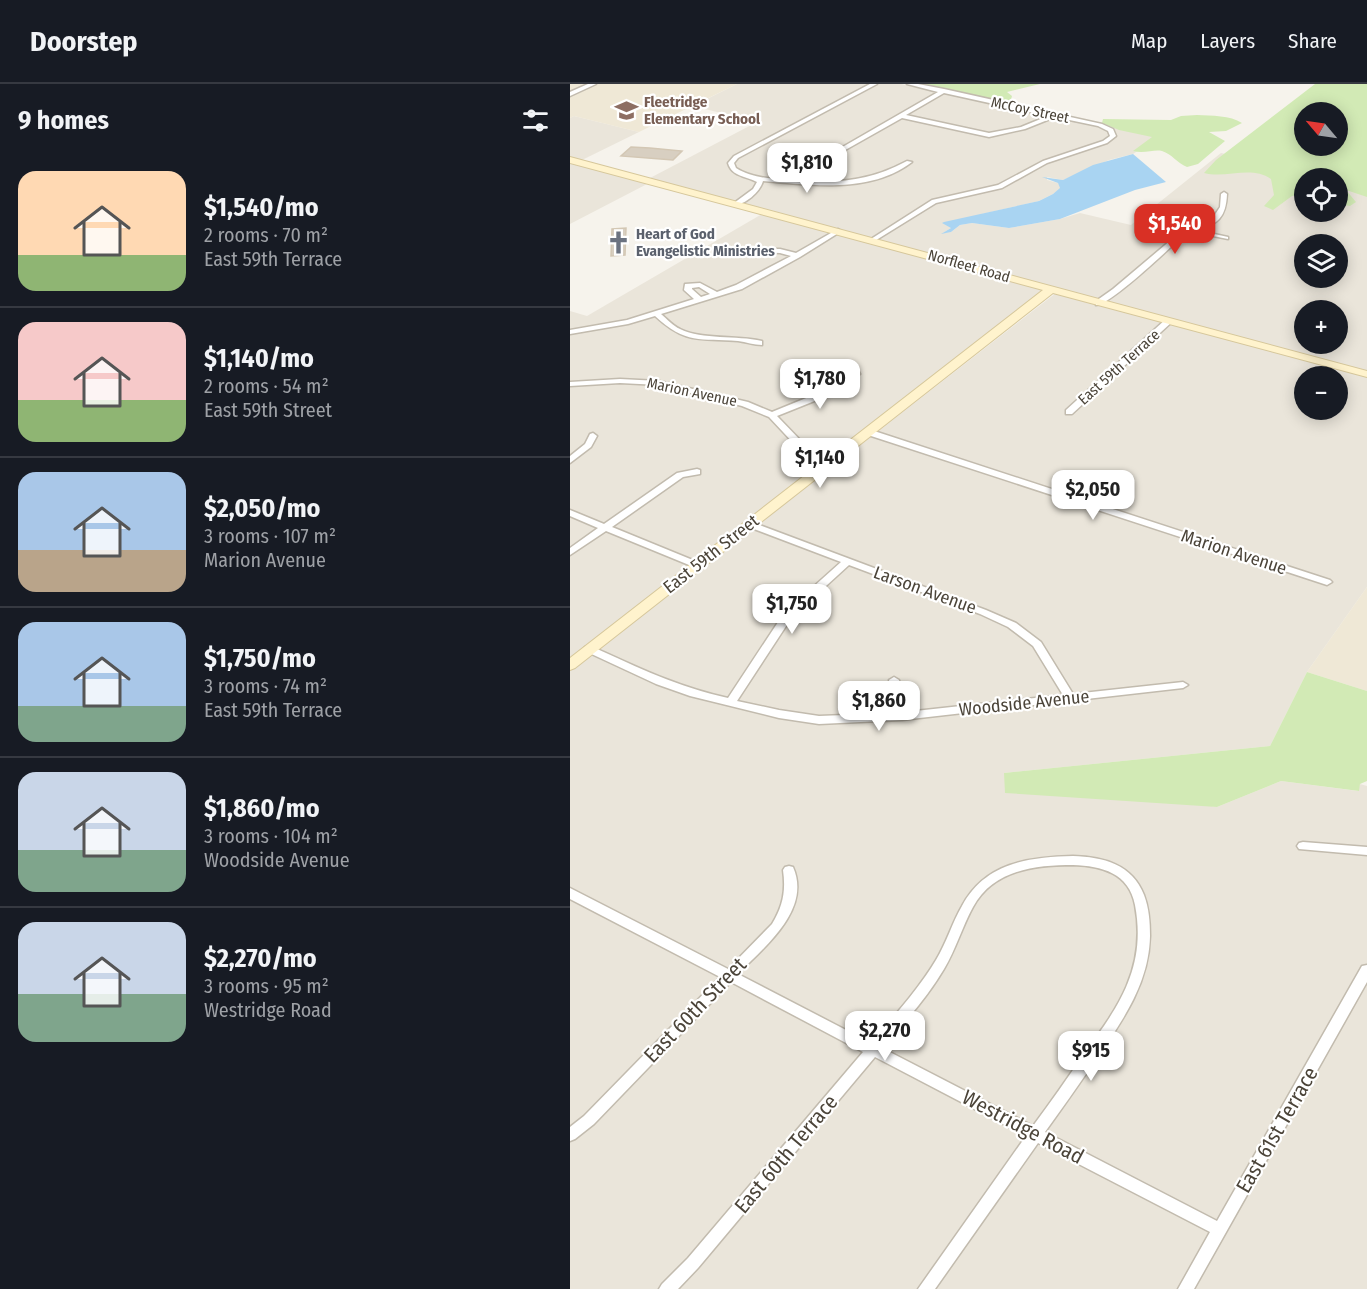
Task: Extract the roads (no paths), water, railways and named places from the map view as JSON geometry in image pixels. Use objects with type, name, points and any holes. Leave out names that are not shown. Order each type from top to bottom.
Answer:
[{"type":"street","points":[[570,94],[593,84]]},
{"type":"street","points":[[874,84],[731,163],[738,173],[758,179],[841,184],[861,183],[887,174],[909,162]]},
{"type":"street","name":"McCoy Street","points":[[873,240],[934,201],[1000,187],[1045,162],[1105,142],[1113,136],[1112,132],[1100,125],[910,84]]},
{"type":"street","points":[[803,182],[812,169],[822,161],[944,91]]},
{"type":"street","points":[[902,116],[989,135],[1032,124],[1053,114]]},
{"type":"street","name":"Norfleet Road","points":[[570,159],[1367,374]]},
{"type":"street","points":[[736,204],[756,190],[760,182],[758,179]]},
{"type":"street","points":[[1099,303],[1186,230],[1207,225],[1215,220],[1223,207],[1224,194]]},
{"type":"street","points":[[1186,230],[1226,238]]},
{"type":"street","points":[[570,332],[615,325],[717,295],[759,278],[838,231]]},
{"type":"street","points":[[756,250],[780,251],[798,256]]},
{"type":"street","points":[[700,300],[687,287],[700,285],[717,295]]},
{"type":"street","name":"East 59th Street","points":[[570,664],[1051,289]]},
{"type":"street","points":[[656,313],[671,327],[685,333],[738,338],[759,343]]},
{"type":"street","name":"East 59th Terrace","points":[[1069,412],[1169,321]]},
{"type":"street","points":[[772,415],[819,396],[855,374]]},
{"type":"street","name":"Marion Avenue","points":[[570,384],[620,381],[659,383],[745,404],[772,415],[801,446],[831,461]]},
{"type":"street","name":"Marion Avenue","points":[[868,432],[1327,582]]},
{"type":"street","points":[[570,460],[588,445],[593,436]]},
{"type":"street","points":[[570,552],[680,474],[697,471]]},
{"type":"street","points":[[570,513],[697,565]]},
{"type":"street","name":"Larson Avenue","points":[[749,524],[1012,625],[1037,644],[1070,698]]},
{"type":"street","points":[[731,702],[788,615],[848,561]]},
{"type":"street","name":"Woodside Avenue","points":[[590,649],[660,682],[779,714],[819,720],[902,716],[1183,685]]},
{"type":"street","points":[[894,680],[902,716]]},
{"type":"street","points":[[1303,846],[1367,851]]},
{"type":"street","name":"East 60th Terrace","points":[[667,1289],[693,1263],[926,987],[948,950],[969,903],[992,879],[1014,867],[1044,861],[1078,860],[1110,867],[1121,872],[1140,899],[1144,934],[1140,966],[1132,991],[1119,1016],[1035,1133]]},
{"type":"street","name":"East 60th Street","points":[[570,1136],[589,1120],[776,927],[785,913],[792,890],[789,870]]},
{"type":"street","name":"Westridge Road","points":[[570,893],[1220,1230]]},
{"type":"street","name":"East 61st Terrace","points":[[1186,1289],[1367,970]]},
{"type":"street","points":[[926,1289],[1035,1133]]},
{"type":"water","points":[[1133,154],[1166,182],[1135,190],[1060,219],[1009,228],[972,223],[960,225],[951,232],[941,234],[951,228],[942,223],[944,222],[1039,201],[1060,188],[1058,183],[1042,177],[1063,180],[1093,165]]},
{"type":"place","name":"Fleetridge Elementary School","points":[[626,111]]},
{"type":"place","name":"Heart of God Evangelistic Ministries","points":[[618,243]]}]
